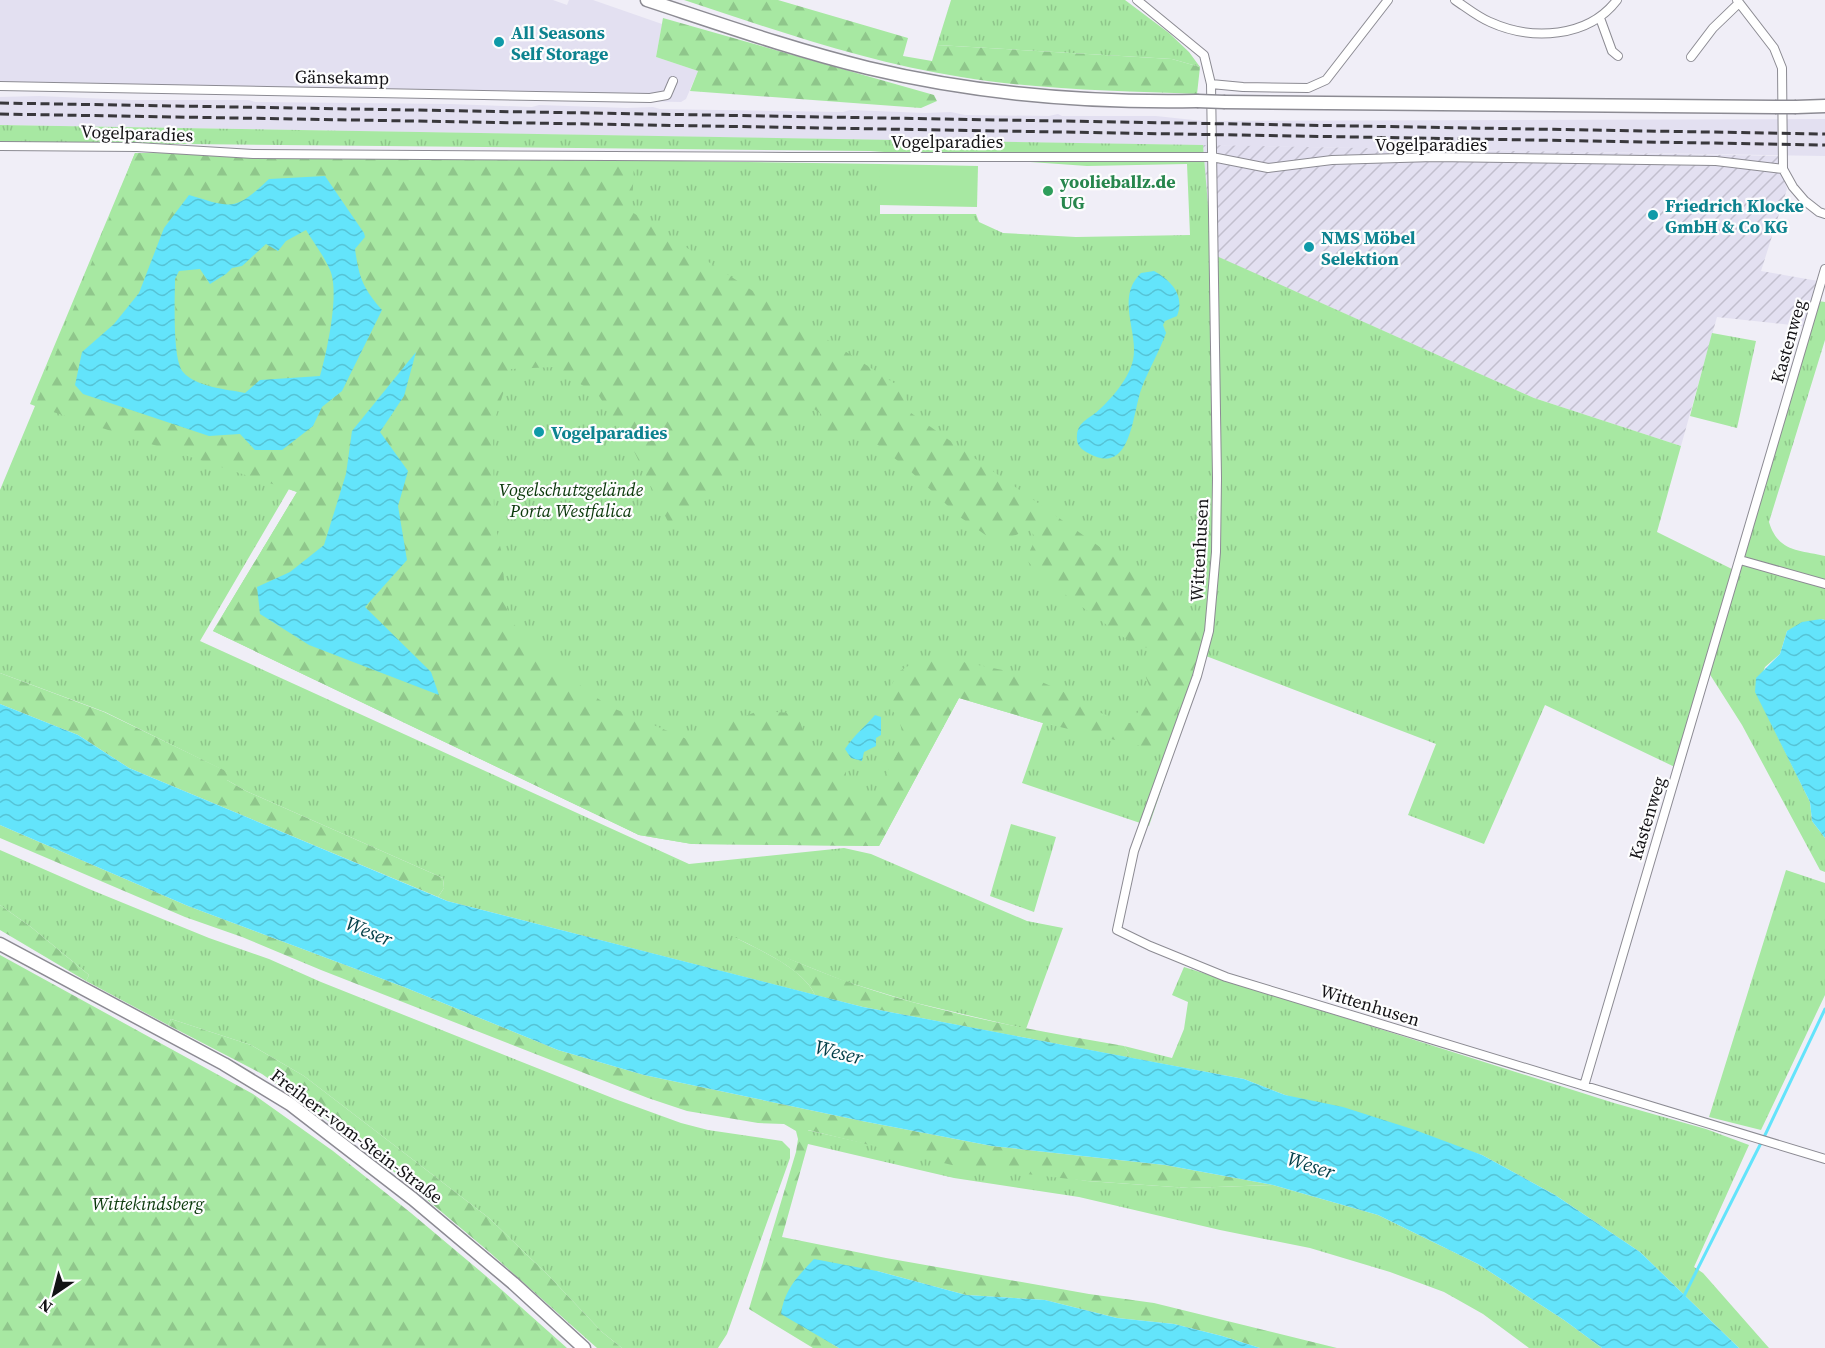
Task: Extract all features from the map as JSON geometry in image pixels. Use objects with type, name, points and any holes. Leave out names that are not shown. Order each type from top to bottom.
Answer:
[{"type":"main road","points":[[647,0],[788,46],[868,68],[944,84],[1064,99],[1130,102],[1825,106]]},
{"type":"main road","name":"Freiherr-vom-Stein-Straße","points":[[0,938],[52,970]]},
{"type":"main road","name":"Freiherr-vom-Stein-Straße","points":[[0,944],[224,1064],[290,1104],[413,1199],[584,1348]]},
{"type":"street","name":"Wittenhusen","points":[[1137,0],[1204,55],[1211,84],[1216,552],[1209,631],[1197,676],[1134,851],[1117,930],[1226,977],[1825,1159]]},
{"type":"street","points":[[1211,84],[1308,88],[1318,85],[1326,80],[1388,0]]},
{"type":"street","points":[[1455,0],[1490,22],[1525,32],[1546,33],[1566,32],[1600,18],[1617,0]]},
{"type":"street","points":[[1691,57],[1713,28],[1738,2],[1774,48],[1782,68],[1784,169],[1793,187],[1805,201],[1825,214]]},
{"type":"street","points":[[1600,18],[1612,51],[1617,56]]},
{"type":"street","name":"Gänsekamp","points":[[0,86],[650,98],[667,95],[673,81]]},
{"type":"street","name":"Vogelparadies","points":[[0,146],[137,147],[252,154],[1212,157],[1268,168],[1332,160],[1437,158],[1716,161],[1784,169]]},
{"type":"street","name":"Kastenweg","points":[[1584,1086],[1825,269]]},
{"type":"street","points":[[1740,560],[1825,584]]},
{"type":"shaded area","points":[[0,0],[553,0],[567,5],[569,0],[593,0],[662,24],[656,57],[698,71],[686,99],[681,102],[0,89]]},
{"type":"shaded area","points":[[39,96],[132,100],[951,112],[965,115],[1156,116],[1203,121],[1825,119],[1825,156],[0,125],[0,97]]},
{"type":"shaded area","points":[[1203,145],[1781,156],[1781,171],[1787,189],[1761,271],[1824,282],[1810,327],[1717,317],[1681,446],[1534,398],[1211,254]]},
{"type":"green space","points":[[684,0],[778,0],[908,38],[903,56],[932,61],[937,45],[1172,59],[1200,67],[1197,94],[1049,87],[926,71],[821,44]]},
{"type":"green space","points":[[951,0],[1125,0],[1169,33],[1189,52],[1200,67],[1172,59],[937,45]]},
{"type":"green space","points":[[663,18],[934,95],[937,101],[921,108],[690,91],[698,71],[656,57]]},
{"type":"green space","name":"Vogelschutzgelände Porta Westfalica","points":[[0,125],[1203,145],[1212,254],[1534,398],[1681,446],[1657,532],[1738,572],[1818,301],[1825,302],[1825,340],[1769,522],[1773,532],[1784,544],[1798,551],[1825,556],[1825,620],[1821,619],[1787,631],[1780,654],[1765,667],[1756,692],[1810,802],[1812,821],[1825,838],[1825,872],[1820,870],[1742,725],[1709,673],[1679,769],[1545,705],[1484,844],[1408,815],[1436,744],[1206,656],[1149,826],[1022,783],[1043,723],[959,698],[879,846],[692,844],[639,835],[213,631],[297,492],[289,489],[200,641],[689,864],[844,848],[871,854],[1027,921],[1063,928],[1026,1029],[912,1002],[844,981],[736,938],[769,954],[791,969],[801,977],[815,995],[447,901],[438,897],[444,888],[443,878],[246,791],[227,780],[227,772],[105,712],[0,673],[0,490],[35,406],[30,404],[135,153],[880,164],[880,214],[976,214],[979,222],[1003,233],[1076,237],[1190,235],[1187,164],[1087,166],[870,151],[0,142]]},
{"type":"green space","points":[[135,153],[634,160],[632,212],[903,389],[911,413],[1207,623],[1199,654],[1162,751],[1043,723],[959,698],[879,846],[692,844],[639,835],[213,631],[297,492],[35,406]],"holes":[[[269,179],[365,237],[355,249],[358,268],[366,289],[382,311],[342,391],[322,407],[313,426],[209,436],[83,394],[75,385],[82,352],[114,324],[139,293],[226,206],[246,201]],[[415,353],[404,396],[380,432],[408,471],[398,506],[407,560],[365,607],[431,672],[438,695],[309,645],[257,587],[290,572],[324,545],[346,474],[352,431]],[[554,367],[599,396],[633,449],[671,528],[779,425],[814,409],[821,414],[828,433],[859,430],[908,469],[960,517],[994,541],[1029,529],[1036,538],[1026,559],[1041,577],[1137,647],[1156,648],[1145,675],[1152,693],[1130,723],[1092,710],[1082,700],[1026,675],[954,660],[920,659],[898,672],[884,700],[899,719],[904,740],[872,801],[857,796],[846,779],[846,763],[839,752],[818,752],[808,748],[800,721],[792,713],[758,711],[699,735],[694,742],[608,706],[549,662],[508,618],[501,550],[494,520],[493,425],[511,369]]]},
{"type":"green space","points":[[880,164],[978,166],[977,207],[879,205]]},
{"type":"green space","points":[[306,229],[328,264],[333,279],[331,322],[320,376],[245,393],[197,382],[182,371],[176,350],[175,279],[179,271],[200,269],[209,284],[232,268],[242,266],[266,244],[286,241]]},
{"type":"green space","points":[[1712,333],[1756,341],[1737,428],[1690,416]]},
{"type":"green space","points":[[0,673],[104,712],[228,772],[227,780],[246,791],[443,878],[444,888],[438,897],[129,768],[78,735],[0,704]]},
{"type":"green space","points":[[1011,824],[1056,837],[1034,912],[990,896]]},
{"type":"green space","points":[[0,825],[188,906],[404,987],[558,1050],[644,1075],[992,1146],[1165,1165],[1273,1185],[1189,1188],[1087,1181],[956,1166],[808,1130],[808,1144],[782,1237],[886,1258],[1089,1294],[1154,1303],[1337,1348],[1260,1348],[1174,1324],[1117,1318],[1045,1300],[966,1295],[877,1271],[832,1344],[839,1348],[813,1348],[749,1309],[796,1152],[798,1139],[796,1131],[784,1124],[758,1123],[687,1111],[648,1098],[242,937],[185,917],[0,838]]},
{"type":"green space","points":[[0,850],[209,938],[269,959],[321,982],[615,1099],[681,1123],[708,1130],[782,1141],[790,1149],[790,1158],[727,1334],[718,1348],[622,1348],[602,1332],[489,1218],[304,1076],[251,1045],[171,1019],[168,1025],[86,981],[89,975],[31,927],[0,905]]},
{"type":"green space","points":[[1786,870],[1825,883],[1825,995],[1761,1130],[1709,1117]]},
{"type":"green space","points":[[0,905],[31,927],[89,975],[86,981],[0,930]]},
{"type":"green space","points":[[735,937],[741,937],[825,973],[890,996],[991,1021],[1124,1046],[1129,1053],[1126,1057],[863,1007],[815,995],[801,977],[791,969]]},
{"type":"green space","name":"Wittekindsberg","points":[[0,955],[253,1094],[333,1151],[411,1213],[567,1348],[0,1348]]},
{"type":"green space","points":[[1184,967],[1614,1103],[1706,1129],[1749,1145],[1694,1267],[1703,1273],[1769,1348],[1739,1348],[1640,1252],[1555,1195],[1482,1155],[1285,1095],[1244,1079],[1126,1057],[1129,1053],[1124,1046],[1172,1058],[1184,1029],[1188,1002],[1172,995]]},
{"type":"green space","points":[[171,1019],[251,1045],[304,1076],[489,1218],[602,1332],[622,1348],[597,1348],[488,1251],[362,1145],[262,1074],[168,1025]]},
{"type":"green space","points":[[807,1130],[877,1146],[1087,1181],[1189,1188],[1273,1185],[1378,1215],[1478,1264],[1564,1320],[1602,1348],[1529,1348],[1483,1314],[1444,1292],[1390,1272],[1310,1248],[1220,1230],[1079,1197],[954,1178],[808,1144]]},
{"type":"water","points":[[325,176],[364,233],[365,237],[355,249],[358,268],[366,289],[382,310],[342,391],[322,407],[313,426],[282,450],[255,450],[240,434],[209,436],[83,394],[75,385],[82,352],[114,324],[139,293],[164,228],[189,195],[215,203],[232,204],[248,197],[269,179]],"holes":[[[306,230],[328,265],[333,280],[331,322],[320,376],[260,380],[245,393],[212,387],[189,377],[179,365],[177,355],[175,279],[179,271],[200,269],[210,284],[232,268],[242,266],[266,244],[278,251],[286,241]]]},
{"type":"water","points":[[1154,271],[1166,279],[1175,290],[1179,309],[1177,316],[1165,321],[1163,325],[1166,333],[1142,387],[1128,439],[1122,450],[1114,457],[1103,458],[1081,448],[1077,441],[1078,430],[1082,423],[1110,399],[1128,374],[1134,349],[1130,293],[1133,283],[1141,273]]},
{"type":"water","points":[[416,352],[404,396],[380,432],[408,471],[398,506],[407,560],[365,607],[431,672],[439,695],[309,645],[260,614],[257,587],[290,572],[324,545],[346,474],[352,431]]},
{"type":"water","points":[[1825,620],[1825,838],[1812,821],[1810,802],[1755,692],[1756,678],[1780,654],[1787,631],[1802,622]]},
{"type":"water","name":"Weser","points":[[0,704],[78,735],[129,768],[447,901],[863,1007],[1244,1079],[1285,1095],[1343,1107],[1415,1130],[1482,1155],[1555,1195],[1640,1252],[1739,1348],[1602,1348],[1564,1320],[1478,1264],[1378,1215],[1273,1185],[1165,1165],[992,1146],[644,1075],[558,1050],[404,987],[188,906],[0,825]]},
{"type":"water","points":[[875,715],[881,717],[881,735],[876,738],[876,746],[864,752],[862,761],[851,758],[845,749]]},
{"type":"water","points":[[814,1259],[877,1271],[966,1295],[1045,1300],[1117,1318],[1174,1324],[1260,1348],[839,1348],[781,1314],[789,1291]]},
{"type":"waterway","points":[[1683,1298],[1825,1009]]},
{"type":"railway","points":[[0,103],[1825,134]]},
{"type":"railway","points":[[0,114],[1825,145]]},
{"type":"place","name":"All Seasons Self Storage","points":[[499,42]]},
{"type":"place","name":"yoolieballz.de UG","points":[[1048,191]]},
{"type":"place","name":"Friedrich Klocke GmbH & Co KG","points":[[1653,215]]},
{"type":"place","name":"NMS Möbel Selektion","points":[[1309,247]]},
{"type":"place","name":"Vogelparadies","points":[[539,432]]}]
